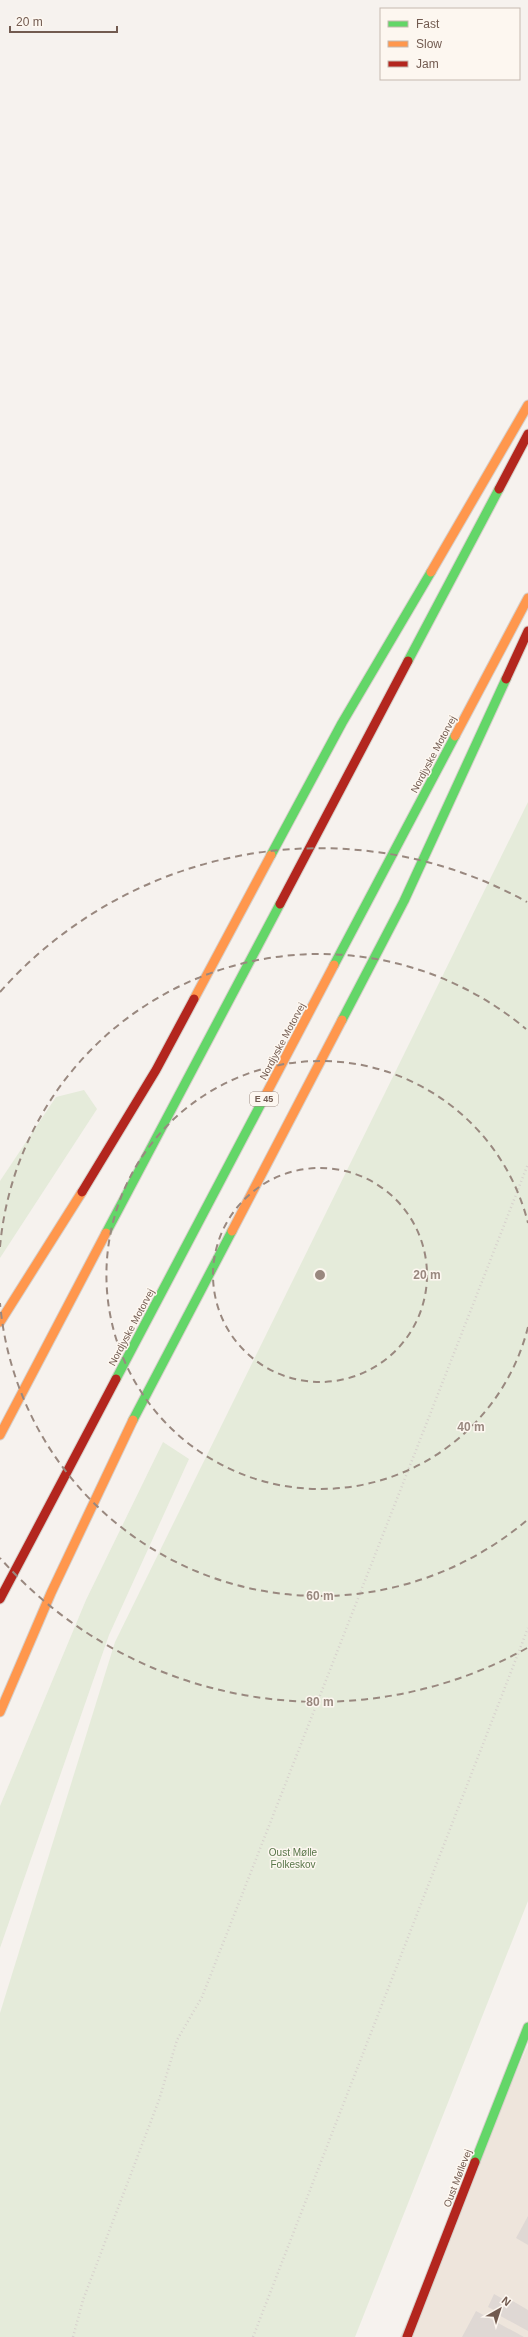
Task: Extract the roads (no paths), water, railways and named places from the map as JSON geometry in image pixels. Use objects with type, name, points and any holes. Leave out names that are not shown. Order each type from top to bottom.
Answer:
[{"type":"main road","points":[[0,1322],[105,1156],[156,1070],[342,723],[528,405]]},
{"type":"main road","points":[[0,1435],[528,434]]},
{"type":"main road","name":"Nordjyske Motorvej","points":[[0,1599],[528,598]]},
{"type":"main road","points":[[0,1712],[51,1593],[120,1444],[404,901],[528,631]]},
{"type":"main road","name":"Oust Møllevej","points":[[407,2337],[528,2027]]},
{"type":"park label","name":"Oust Mølle Folkeskov","points":[[293,1858]]}]
